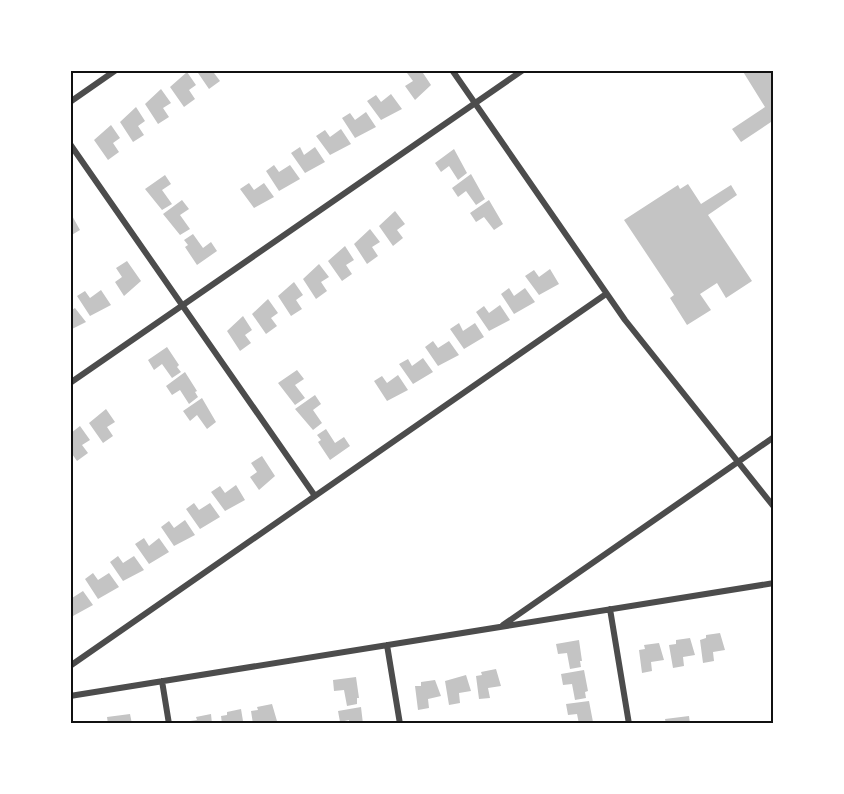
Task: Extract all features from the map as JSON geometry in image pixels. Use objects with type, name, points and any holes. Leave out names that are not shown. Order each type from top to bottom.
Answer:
[{"type":"street","points":[[70,102],[116,70]]},
{"type":"street","points":[[452,70],[606,294],[774,507]]},
{"type":"street","points":[[70,383],[523,70]]},
{"type":"street","points":[[70,144],[315,496]]},
{"type":"street","points":[[70,666],[606,294]]},
{"type":"street","points":[[500,627],[774,437]]},
{"type":"street","points":[[70,696],[774,583]]},
{"type":"street","points":[[610,609],[629,723]]},
{"type":"street","points":[[387,645],[399,723]]},
{"type":"street","points":[[162,681],[169,723]]},
{"type":"building","points":[[196,70],[217,70],[214,73],[220,81],[209,89]]},
{"type":"building","points":[[410,70],[421,70],[431,85],[415,100],[405,86],[413,81],[407,73]]},
{"type":"building","points":[[742,70],[774,70],[774,120],[741,142],[732,129],[765,107]]},
{"type":"building","points":[[187,72],[196,85],[189,90],[195,99],[184,107],[170,87]]},
{"type":"building","points":[[161,89],[171,103],[163,108],[169,117],[158,124],[145,104]]},
{"type":"building","points":[[391,94],[402,109],[381,120],[367,101],[376,95],[381,102]]},
{"type":"building","points":[[136,107],[145,121],[138,126],[144,135],[133,142],[120,122]]},
{"type":"building","points":[[366,112],[376,127],[355,138],[342,118],[350,113],[355,120]]},
{"type":"building","points":[[111,125],[120,138],[113,143],[119,152],[108,160],[94,140]]},
{"type":"building","points":[[341,129],[351,144],[330,155],[316,136],[325,130],[330,137]]},
{"type":"building","points":[[300,147],[304,155],[315,147],[325,162],[305,173],[291,153]]},
{"type":"building","points":[[454,149],[467,173],[458,180],[449,166],[441,172],[435,163]]},
{"type":"building","points":[[274,165],[279,172],[290,165],[300,179],[279,191],[266,171]]},
{"type":"building","points":[[471,174],[485,199],[476,205],[466,191],[458,197],[452,188]]},
{"type":"building","points":[[165,175],[171,184],[162,190],[172,204],[162,210],[145,189]]},
{"type":"building","points":[[249,183],[254,190],[264,183],[274,197],[254,208],[240,189]]},
{"type":"building","points":[[688,184],[701,204],[731,185],[737,195],[708,215],[752,281],[726,298],[717,283],[700,294],[711,310],[687,325],[670,298],[674,295],[624,220],[678,185],[680,189]]},
{"type":"building","points":[[182,200],[189,209],[180,215],[190,229],[180,235],[163,214]]},
{"type":"building","points":[[489,200],[503,224],[494,230],[484,217],[476,222],[470,213]]},
{"type":"building","points":[[395,211],[405,224],[397,230],[403,238],[393,246],[379,226]]},
{"type":"building","points":[[70,212],[80,230],[70,236]]},
{"type":"building","points":[[370,229],[380,242],[372,247],[378,256],[367,264],[354,244]]},
{"type":"building","points":[[193,234],[203,248],[211,242],[217,251],[197,265],[185,247],[188,245],[184,240]]},
{"type":"building","points":[[345,246],[354,260],[346,265],[352,274],[342,281],[328,261]]},
{"type":"building","points":[[127,261],[141,281],[124,296],[115,282],[122,277],[116,268]]},
{"type":"building","points":[[319,264],[329,277],[321,282],[327,291],[316,299],[303,279]]},
{"type":"building","points":[[550,269],[559,284],[539,295],[525,276],[534,270],[539,277]]},
{"type":"building","points":[[294,282],[303,295],[296,300],[302,309],[291,316],[278,296]]},
{"type":"building","points":[[509,288],[514,296],[525,288],[535,302],[514,314],[501,294]]},
{"type":"building","points":[[101,290],[111,305],[90,316],[77,296],[85,291],[90,298]]},
{"type":"building","points":[[268,299],[278,313],[271,318],[277,326],[266,334],[252,314]]},
{"type":"building","points":[[500,305],[510,320],[489,331],[476,312],[484,306],[489,313]]},
{"type":"building","points":[[75,308],[86,322],[70,330],[70,311]]},
{"type":"building","points":[[243,316],[252,330],[245,335],[251,343],[240,351],[227,331]]},
{"type":"building","points":[[459,323],[463,331],[475,323],[484,337],[464,349],[450,329]]},
{"type":"building","points":[[433,341],[438,348],[449,341],[459,355],[438,366],[425,347]]},
{"type":"building","points":[[167,347],[181,372],[172,378],[162,364],[154,370],[148,360]]},
{"type":"building","points":[[423,358],[433,372],[413,384],[399,364],[408,359],[412,366]]},
{"type":"building","points":[[297,370],[304,379],[295,385],[305,398],[295,405],[278,383]]},
{"type":"building","points":[[185,372],[197,391],[195,392],[198,397],[189,404],[180,390],[172,395],[166,386]]},
{"type":"building","points":[[398,375],[408,390],[387,401],[374,381],[382,376],[387,383]]},
{"type":"building","points":[[315,395],[321,404],[313,410],[322,423],[313,430],[295,409]]},
{"type":"building","points":[[202,398],[216,422],[207,429],[197,415],[190,421],[183,411]]},
{"type":"building","points":[[106,409],[115,422],[107,427],[113,436],[103,443],[89,423]]},
{"type":"building","points":[[80,426],[90,440],[82,445],[88,453],[77,461],[70,451],[71,433]]},
{"type":"building","points":[[326,429],[335,443],[344,437],[350,446],[330,460],[318,442],[321,440],[317,435]]},
{"type":"building","points":[[262,456],[275,476],[259,490],[250,477],[257,472],[251,463]]},
{"type":"building","points":[[236,485],[245,500],[225,511],[211,492],[220,486],[225,493]]},
{"type":"building","points":[[194,503],[199,510],[210,503],[220,517],[200,529],[186,509]]},
{"type":"building","points":[[185,520],[195,535],[174,546],[161,527],[169,521],[174,528]]},
{"type":"building","points":[[144,538],[149,546],[159,538],[169,552],[149,564],[135,544]]},
{"type":"building","points":[[118,556],[123,563],[134,556],[144,570],[123,581],[110,562]]},
{"type":"building","points":[[93,573],[98,580],[109,573],[119,587],[98,599],[85,579]]},
{"type":"building","points":[[83,591],[93,605],[73,616],[70,596],[72,598]]},
{"type":"building","points":[[720,633],[725,650],[713,652],[714,661],[703,663],[700,640],[706,638],[706,635]]},
{"type":"building","points":[[690,638],[695,655],[683,657],[684,666],[673,668],[669,645],[676,644],[676,640]]},
{"type":"building","points":[[579,640],[581,667],[570,669],[567,653],[558,654],[556,644]]},
{"type":"building","points":[[659,643],[664,660],[651,662],[652,671],[642,673],[639,650],[645,649],[644,645]]},
{"type":"building","points":[[496,669],[501,686],[488,688],[490,698],[479,699],[476,676],[482,675],[481,672]]},
{"type":"building","points":[[584,670],[588,691],[585,692],[586,698],[575,700],[572,684],[563,685],[561,674]]},
{"type":"building","points":[[466,675],[471,691],[459,693],[460,703],[449,705],[445,681]]},
{"type":"building","points":[[356,677],[359,698],[357,698],[357,704],[347,706],[344,690],[334,691],[333,680]]},
{"type":"building","points":[[435,680],[441,696],[428,699],[429,708],[418,710],[415,686],[421,686],[421,682]]},
{"type":"building","points":[[589,701],[593,722],[590,724],[579,724],[577,714],[568,715],[566,704]]},
{"type":"building","points":[[272,704],[277,721],[253,724],[251,711],[258,710],[257,707]]},
{"type":"building","points":[[361,707],[363,724],[349,724],[349,720],[340,722],[338,711]]},
{"type":"building","points":[[241,709],[243,721],[246,724],[222,724],[221,716]]},
{"type":"building","points":[[130,714],[132,724],[108,724],[107,717]]},
{"type":"building","points":[[211,714],[212,724],[191,724],[190,721],[197,720],[196,717]]},
{"type":"building","points":[[689,716],[690,724],[666,724],[665,719]]}]
